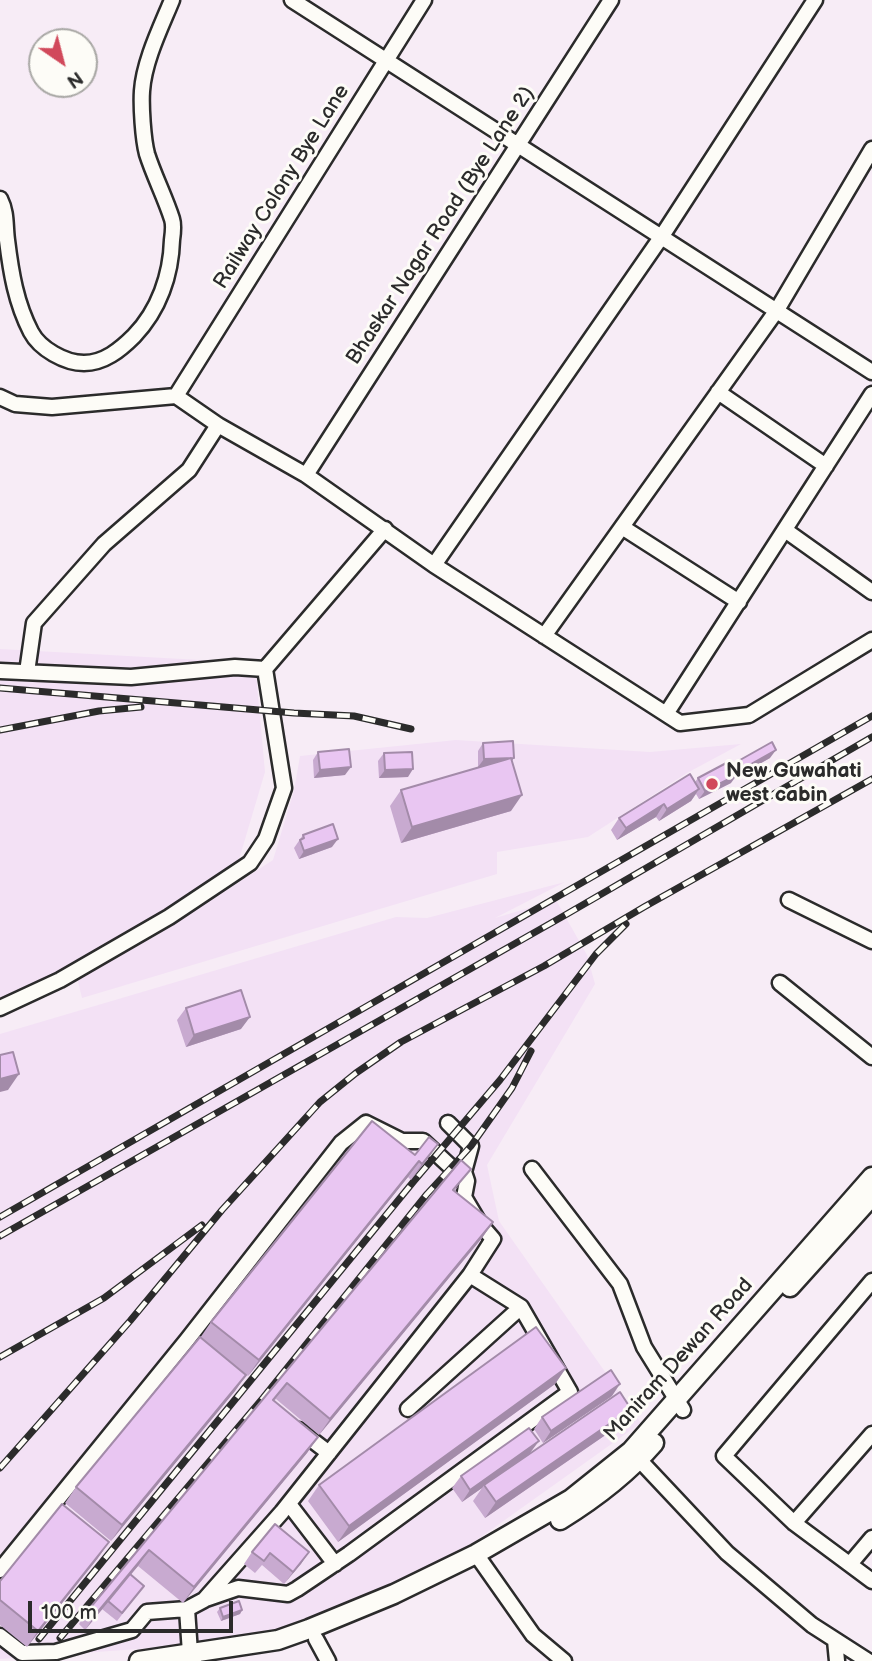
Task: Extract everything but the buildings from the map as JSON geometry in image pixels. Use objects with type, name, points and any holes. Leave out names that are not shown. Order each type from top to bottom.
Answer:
[{"type":"main road","name":"Maniram Dewan Road","points":[[139,1661],[286,1649],[316,1639],[402,1604],[480,1559],[579,1508],[635,1456],[872,1177]]},
{"type":"main road","name":"Maniram Dewan Road","points":[[679,1404],[872,1196]]},
{"type":"main road","name":"Maniram Dewan Road","points":[[197,1658],[278,1640],[480,1559]]},
{"type":"street","points":[[0,199],[6,210],[15,294],[33,335],[51,352],[72,362],[87,363],[105,359],[123,347],[141,328],[155,307],[167,281],[172,257],[173,222],[146,151],[142,90],[154,42],[172,0]]},
{"type":"street","points":[[292,0],[872,372]]},
{"type":"street","name":"Railway Colony Bye Lane","points":[[176,396],[424,0]]},
{"type":"street","name":"Bhaskar Nagar Road (Bye Lane 2)","points":[[306,475],[611,0]]},
{"type":"street","points":[[433,565],[662,236],[815,0]]},
{"type":"street","points":[[544,636],[777,310],[872,149]]},
{"type":"street","points":[[718,392],[826,466]]},
{"type":"street","points":[[666,714],[872,394]]},
{"type":"street","points":[[0,397],[15,404],[52,407],[176,396],[218,425],[306,475],[433,565],[680,723],[749,716],[872,640]]},
{"type":"street","points":[[27,672],[34,623],[104,544],[189,470],[218,425]]},
{"type":"street","points":[[622,527],[739,602]]},
{"type":"street","points":[[0,1008],[60,980],[170,917],[250,863],[266,839],[284,788],[265,669],[385,529]]},
{"type":"street","points":[[785,530],[872,592]]},
{"type":"street","points":[[0,671],[131,677],[235,667],[265,669]]},
{"type":"street","points":[[789,900],[872,941]]},
{"type":"street","points":[[780,984],[872,1057]]},
{"type":"street","points":[[0,1570],[56,1509],[192,1344],[341,1143],[366,1123],[402,1141],[423,1141],[451,1167],[464,1172]]},
{"type":"street","points":[[204,1600],[289,1504],[470,1275],[493,1239],[480,1224],[464,1197],[467,1181],[464,1172],[471,1146],[448,1124]]},
{"type":"street","points":[[532,1169],[620,1284],[643,1347],[679,1404]]},
{"type":"street","points":[[0,1636],[22,1653],[56,1652],[132,1630],[147,1612],[187,1609],[238,1588],[288,1594],[335,1564],[570,1392],[521,1307],[470,1275]]},
{"type":"street","points":[[872,1281],[724,1456],[794,1523],[872,1581]]},
{"type":"street","points":[[408,1409],[521,1307]]},
{"type":"street","points":[[288,1422],[329,1453]]},
{"type":"street","points":[[794,1523],[872,1434]]},
{"type":"street","points":[[635,1456],[727,1553],[812,1625],[868,1661]]},
{"type":"street","points":[[289,1504],[335,1564]]},
{"type":"street","points":[[850,1564],[872,1538]]},
{"type":"street","points":[[480,1559],[533,1634],[564,1661]]},
{"type":"street","points":[[187,1609],[197,1658]]},
{"type":"street","points":[[316,1639],[328,1661]]},
{"type":"street","points":[[835,1640],[837,1661]]},
{"type":"shaded area","points":[[0,649],[255,663],[265,772],[235,873],[0,1011]]},
{"type":"shaded area","points":[[456,740],[650,752],[741,744],[687,773],[588,837],[497,852],[497,874],[82,998],[77,977],[159,934],[273,860],[294,791],[300,756]]},
{"type":"shaded area","points":[[565,882],[495,918],[556,900],[587,955],[595,984],[487,1165],[499,1221],[641,1423],[443,1564],[248,1641],[0,1659],[0,1034],[396,917],[427,918]]},
{"type":"railway","points":[[0,688],[354,716],[411,729]]},
{"type":"railway","points":[[0,730],[99,711],[141,707]]},
{"type":"railway","points":[[0,1217],[872,716]]},
{"type":"railway","points":[[0,1236],[567,914],[872,737]]},
{"type":"railway","points":[[0,1468],[130,1321],[222,1210],[320,1102],[356,1073],[401,1042],[544,966],[872,779]]},
{"type":"railway","points":[[39,1639],[500,1080],[596,954],[626,924]]},
{"type":"railway","points":[[60,1638],[263,1398],[427,1194],[471,1146],[512,1088],[531,1051]]},
{"type":"railway","points":[[0,1357],[104,1298],[202,1225]]},
{"type":"place","name":"New Guwahati west cabin","points":[[712,784]]}]
